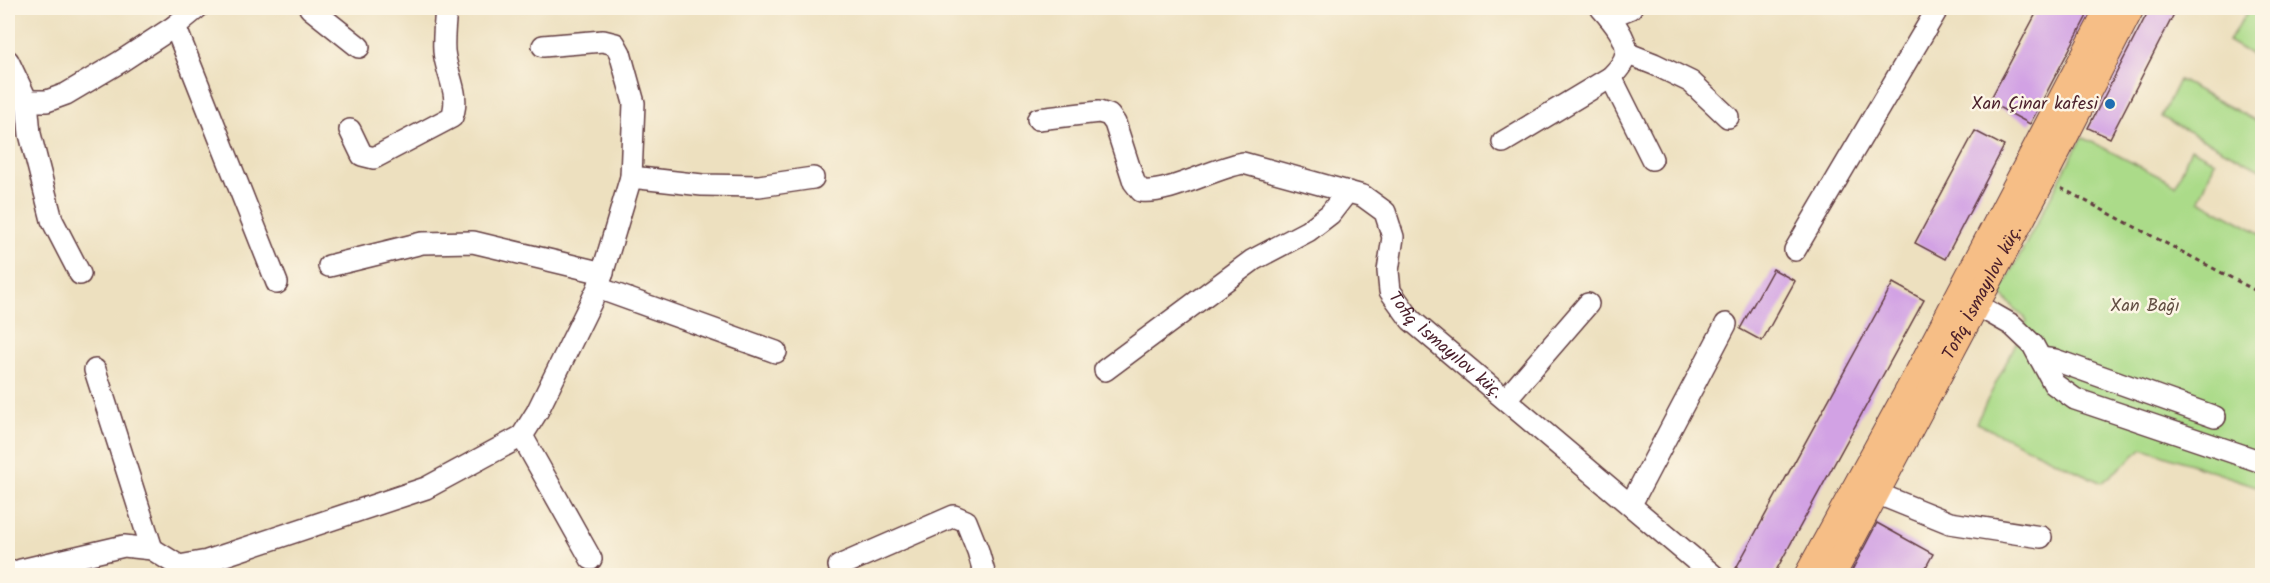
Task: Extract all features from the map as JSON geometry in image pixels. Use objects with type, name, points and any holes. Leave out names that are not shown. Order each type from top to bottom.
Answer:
[{"type":"main road","points":[[1807,576],[1924,361],[2109,8]]},
{"type":"main road","name":"Tofiq İsmayılov küç.","points":[[1832,576],[2132,8]]},
{"type":"street","points":[[27,100],[47,100],[66,94],[175,26],[197,8]]},
{"type":"street","points":[[310,8],[359,47]]},
{"type":"street","points":[[350,130],[362,155],[374,158],[452,117],[456,98],[444,49],[446,8]]},
{"type":"street","points":[[1503,142],[1611,77],[1620,67],[1626,53],[1625,43],[1605,12],[1630,8]]},
{"type":"street","points":[[1796,250],[1938,8]]},
{"type":"street","points":[[175,26],[277,283]]},
{"type":"street","points":[[8,575],[124,546],[152,549],[181,571],[426,488],[522,436],[554,380],[601,280],[631,177],[634,103],[620,53],[615,44],[603,41],[543,46]]},
{"type":"street","points":[[1626,53],[1690,82],[1728,117]]},
{"type":"street","points":[[8,61],[27,100],[30,134],[52,220],[80,274]]},
{"type":"street","points":[[1611,77],[1652,159]]},
{"type":"street","name":"Tofiq İsmayılov küç.","points":[[1038,119],[1099,112],[1109,115],[1115,123],[1134,182],[1141,191],[1154,192],[1227,166],[1243,163],[1363,196],[1385,212],[1393,237],[1388,271],[1390,291],[1411,320],[1714,576]]},
{"type":"street","points":[[631,177],[702,185],[759,186],[813,178]]},
{"type":"street","points":[[1105,370],[1253,260],[1308,231],[1330,214],[1347,192]]},
{"type":"street","points":[[329,266],[422,243],[473,242],[601,280],[776,352]]},
{"type":"street","points":[[1506,399],[1588,304]]},
{"type":"street","points":[[1977,305],[2012,325],[2033,345],[2054,384],[2074,399],[2262,462]]},
{"type":"street","points":[[1631,504],[1726,324]]},
{"type":"street","points":[[2040,358],[2055,360],[2215,417]]},
{"type":"street","points":[[95,370],[152,549]]},
{"type":"street","points":[[522,436],[591,559]]},
{"type":"street","points":[[1876,494],[1950,523],[2041,537]]},
{"type":"street","points":[[839,566],[954,516],[966,521],[978,551],[984,576]]},
{"type":"path","points":[[2043,179],[2262,294]]},
{"type":"green space","points":[[2250,8],[2262,8],[2262,61],[2228,41]]},
{"type":"green space","points":[[2179,80],[2260,123],[2262,121],[2262,170],[2161,117]]},
{"type":"green space","name":"Xan Bağı","points":[[2082,137],[2176,185],[2191,148],[2215,161],[2199,200],[2262,234],[2262,488],[2143,448],[2102,483],[1976,423],[2027,321],[2000,293]]},
{"type":"building","points":[[2039,8],[2055,13],[2058,8],[2091,8],[2030,124],[1989,102]]},
{"type":"building","points":[[2150,8],[2177,8],[2110,138],[2088,128]]},
{"type":"building","points":[[1975,131],[2004,146],[1945,259],[1915,243]]},
{"type":"building","points":[[1773,269],[1795,281],[1762,341],[1740,329]]},
{"type":"building","points":[[1893,283],[1924,300],[1773,576],[1744,576],[1735,570]]},
{"type":"building","points":[[1877,523],[1933,554],[1921,576],[1849,576]]},
{"type":"place","name":"Xan Çinar kafesi","points":[[2110,104]]}]
